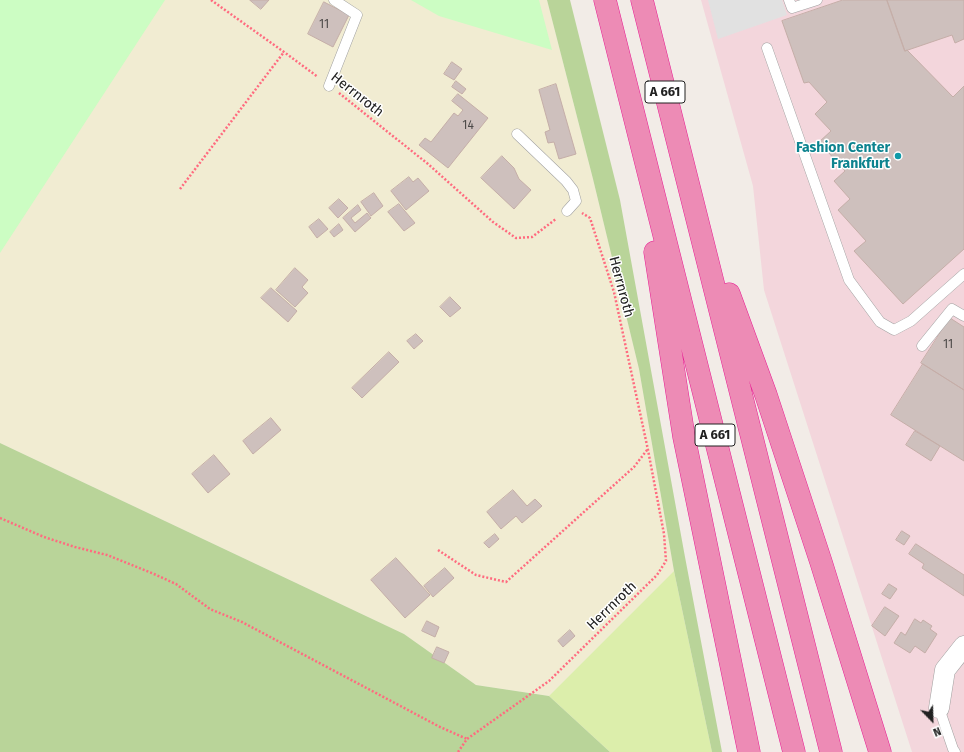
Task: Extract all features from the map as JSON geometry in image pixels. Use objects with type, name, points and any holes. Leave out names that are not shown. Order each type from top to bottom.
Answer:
[{"type":"highway","name":"A 661","points":[[605,0],[794,752]]},
{"type":"highway","name":"A 661","points":[[642,0],[831,752]]},
{"type":"highway","points":[[634,118],[684,437],[749,752]]},
{"type":"highway","points":[[688,184],[766,396],[821,562],[880,752]]},
{"type":"street","points":[[939,708],[945,670],[964,646]]},
{"type":"lane","points":[[329,86],[357,15],[334,0]]},
{"type":"lane","points":[[789,0],[792,8],[817,0]]},
{"type":"lane","points":[[767,48],[848,280],[880,322],[894,330],[911,321],[964,274]]},
{"type":"lane","points":[[517,134],[566,181],[573,190],[576,201],[567,211]]},
{"type":"lane","points":[[922,346],[952,309],[964,316]]},
{"type":"lane","points":[[939,708],[954,752]]},
{"type":"path","name":"Herrnroth","points":[[211,0],[329,86],[428,164],[493,222],[516,238],[532,237],[567,211],[578,211],[590,218],[614,292],[648,450],[664,534],[666,561],[657,575],[549,681],[467,739]]},
{"type":"path","points":[[180,189],[284,52]]},
{"type":"path","points":[[438,550],[476,575],[506,582],[634,466],[648,450]]},
{"type":"path","points":[[0,518],[44,538],[107,555],[176,584],[210,609],[242,622],[440,727],[467,739],[458,752]]},
{"type":"shaded area","points":[[155,0],[547,0],[593,179],[639,369],[674,571],[549,696],[476,685],[404,634],[0,443],[0,244]]},
{"type":"shaded area","points":[[701,0],[964,0],[964,752],[912,752],[764,290],[753,186]]},
{"type":"shaded area","points":[[708,0],[782,0],[787,15],[718,39]]},
{"type":"green space","points":[[0,0],[165,0],[0,253]]},
{"type":"green space","points":[[411,0],[539,0],[552,50],[439,16]]},
{"type":"green space","points":[[547,0],[570,0],[620,200],[722,752],[712,752],[674,571],[639,369],[593,179]]},
{"type":"green space","points":[[0,443],[404,634],[476,685],[549,696],[610,752],[0,752]]},
{"type":"green space","points":[[674,571],[712,752],[610,752],[549,696]]},
{"type":"building","points":[[250,0],[269,0],[261,9]]},
{"type":"building","name":"Fashion Center Frankfurt","points":[[843,0],[887,0],[905,51],[907,50],[953,97],[964,86],[964,249],[903,304],[854,251],[866,241],[838,210],[850,199],[834,181],[845,171],[819,142],[831,131],[815,114],[827,102],[809,82],[804,83],[782,21]]},
{"type":"building","points":[[887,0],[964,0],[964,39],[955,43],[952,35],[905,51]]},
{"type":"building","points":[[324,2],[349,15],[333,47],[308,34]]},
{"type":"building","points":[[452,62],[462,69],[454,80],[444,74]]},
{"type":"building","points":[[456,81],[466,89],[462,94],[452,87]]},
{"type":"building","points":[[556,84],[576,154],[559,159],[554,142],[548,143],[545,132],[550,130],[539,90]]},
{"type":"building","points":[[458,94],[488,118],[448,168],[419,145],[425,138],[431,142],[454,113],[458,116],[463,110],[452,101]]},
{"type":"building","points":[[502,156],[514,168],[519,179],[531,190],[514,209],[481,178]]},
{"type":"building","points":[[409,177],[413,182],[418,178],[429,191],[406,210],[391,191]]},
{"type":"building","points":[[374,193],[383,206],[371,216],[361,202]]},
{"type":"building","points":[[339,199],[348,208],[338,218],[329,208]]},
{"type":"building","points":[[399,204],[415,223],[404,231],[388,212]]},
{"type":"building","points":[[358,205],[361,210],[351,218],[355,223],[367,213],[371,218],[355,232],[343,218]]},
{"type":"building","points":[[319,219],[328,229],[317,238],[309,227]]},
{"type":"building","points":[[339,224],[343,230],[334,237],[330,232]]},
{"type":"building","points":[[295,268],[308,280],[302,287],[308,293],[295,307],[276,290]]},
{"type":"building","points":[[271,288],[297,311],[288,322],[261,298]]},
{"type":"building","points":[[450,297],[461,308],[450,317],[440,307]]},
{"type":"building","points":[[950,318],[964,327],[964,390],[921,363]]},
{"type":"building","points":[[416,334],[423,341],[414,349],[407,341]]},
{"type":"building","points":[[389,352],[399,362],[362,398],[352,388]]},
{"type":"building","points":[[923,364],[964,390],[964,461],[891,415]]},
{"type":"building","points":[[271,418],[281,430],[253,454],[243,441]]},
{"type":"building","points":[[915,431],[940,446],[931,461],[906,445]]},
{"type":"building","points":[[214,455],[230,474],[208,493],[192,474]]},
{"type":"building","points":[[513,490],[527,506],[535,499],[542,506],[522,523],[516,516],[501,529],[487,512]]},
{"type":"building","points":[[902,531],[910,536],[904,545],[896,540]]},
{"type":"building","points":[[495,534],[499,539],[489,548],[484,543]]},
{"type":"building","points":[[916,544],[964,575],[964,596],[922,568],[924,564],[909,554]]},
{"type":"building","points":[[396,558],[430,595],[405,618],[371,580]]},
{"type":"building","points":[[445,568],[454,578],[433,597],[424,586]]},
{"type":"building","points":[[889,584],[897,589],[890,599],[882,594]]},
{"type":"building","points":[[885,607],[899,616],[885,636],[872,626]]},
{"type":"building","points":[[915,619],[921,623],[923,620],[932,626],[930,629],[937,634],[925,653],[915,646],[910,653],[894,643],[901,632],[905,635]]},
{"type":"building","points":[[427,621],[439,627],[435,637],[422,631]]},
{"type":"building","points":[[570,630],[575,636],[563,647],[558,641]]},
{"type":"building","points":[[437,647],[449,652],[444,663],[432,658]]},
{"type":"place","name":"Fashion Center Frankfurt","points":[[898,156]]}]
